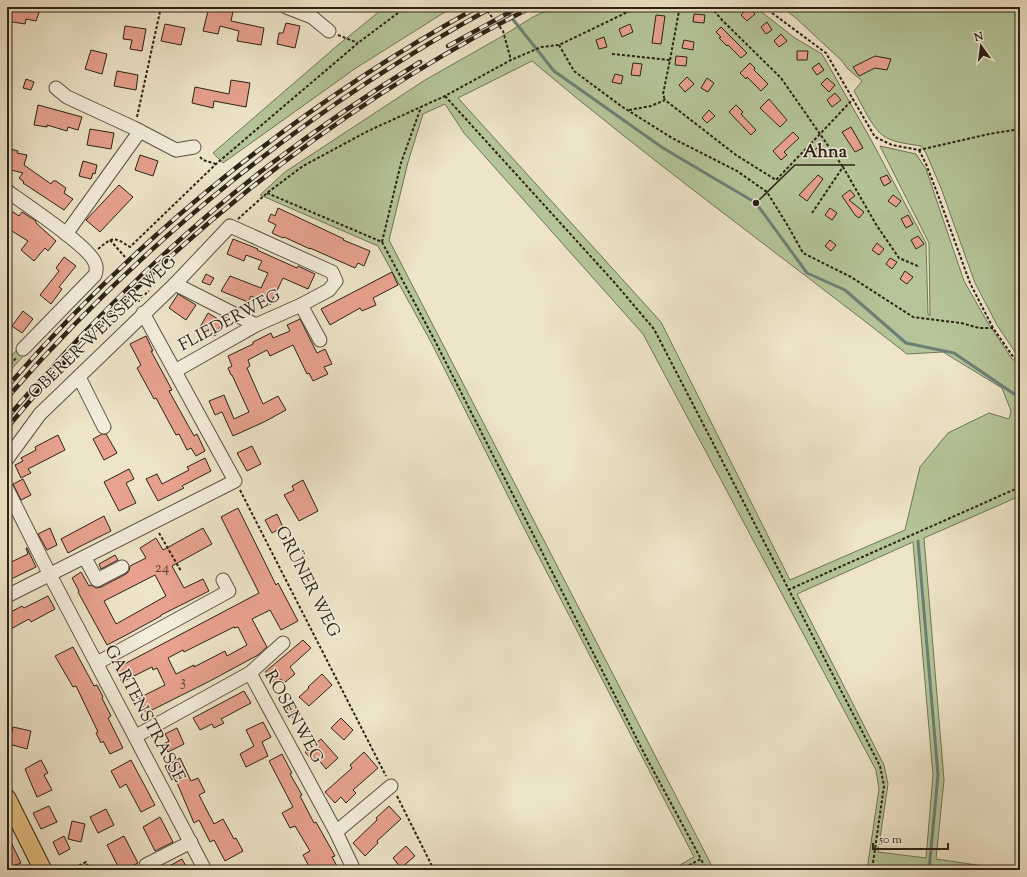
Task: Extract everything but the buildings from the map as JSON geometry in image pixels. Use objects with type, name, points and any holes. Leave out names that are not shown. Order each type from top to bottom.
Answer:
[{"type":"main road","points":[[8,803],[43,870]]},
{"type":"street","points":[[286,7],[312,17],[329,32]]},
{"type":"street","points":[[56,88],[67,97],[176,150],[194,147]]},
{"type":"street","points":[[66,234],[137,130]]},
{"type":"street","points":[[7,191],[66,234],[90,255],[96,264],[96,276],[23,350]]},
{"type":"street","name":"OBERER WEISSER WEG","points":[[7,460],[40,414],[143,313],[175,284],[230,226]]},
{"type":"street","name":"FLIEDERWEG","points":[[175,371],[256,326],[329,290],[336,281],[332,272],[230,226]]},
{"type":"street","points":[[175,284],[256,326]]},
{"type":"street","name":"FLIEDERWEG","points":[[301,305],[320,340]]},
{"type":"street","points":[[7,596],[235,481],[143,313]]},
{"type":"street","points":[[79,377],[104,427]]},
{"type":"street","points":[[7,489],[50,575]]},
{"type":"street","points":[[85,558],[97,580],[122,567]]},
{"type":"street","name":"GARTENSTRASSE","points":[[50,575],[206,870]]},
{"type":"street","points":[[97,663],[229,591],[223,580]]},
{"type":"street","points":[[250,673],[283,642]]},
{"type":"street","name":"ROSENWEG","points":[[136,736],[250,673],[336,832],[354,870]]},
{"type":"street","points":[[336,832],[391,786]]},
{"type":"street","points":[[146,865],[191,842]]},
{"type":"path","points":[[137,130],[161,7]]},
{"type":"path","points":[[90,255],[110,240],[118,239],[130,248],[216,164],[358,43],[406,7]]},
{"type":"path","points":[[484,7],[503,31],[510,60]]},
{"type":"path","points":[[230,226],[266,193],[303,166],[368,131],[445,96],[510,60],[541,48],[559,45],[638,7]]},
{"type":"path","points":[[687,7],[679,11],[663,94],[665,100],[736,155],[776,180],[854,99]]},
{"type":"path","points":[[711,7],[722,20],[781,78],[843,167],[877,226],[899,258],[920,267]]},
{"type":"path","points":[[764,7],[826,53],[875,137],[892,145],[919,150],[989,134],[1020,129]]},
{"type":"path","points":[[329,32],[358,43]]},
{"type":"path","points":[[559,45],[574,71],[628,110],[672,138],[737,171],[767,192],[788,226],[802,253],[851,277],[913,317],[961,323],[979,328],[993,328]]},
{"type":"path","points":[[612,54],[670,60]]},
{"type":"path","points":[[445,96],[614,282],[654,329],[880,766],[884,786],[872,870]]},
{"type":"path","points":[[628,110],[651,106],[665,100]]},
{"type":"path","points":[[382,242],[401,163],[421,107]]},
{"type":"path","points":[[194,147],[203,160],[216,164]]},
{"type":"path","points":[[919,150],[938,195],[970,283],[993,328],[1014,358],[1020,361]]},
{"type":"path","points":[[812,213],[843,167]]},
{"type":"path","points":[[266,193],[382,242],[434,339],[645,755],[706,870]]},
{"type":"path","points":[[110,240],[124,257]]},
{"type":"path","points":[[139,299],[149,291]]},
{"type":"path","points":[[7,368],[23,350]]},
{"type":"path","name":"GRÜNER WEG","points":[[235,481],[434,870]]},
{"type":"path","points":[[788,590],[1020,487]]},
{"type":"path","points":[[153,523],[181,571]]},
{"type":"path","points":[[680,870],[701,859]]},
{"type":"path","points":[[70,870],[86,862],[90,870]]},
{"type":"green space","points":[[385,7],[453,7],[356,68],[223,163],[213,153],[338,45]]},
{"type":"green space","points":[[554,7],[755,7],[795,38],[822,54],[869,136],[926,243],[928,314],[930,316],[929,243],[880,146],[916,154],[926,169],[964,281],[988,323],[1012,359],[1020,363],[1020,496],[924,538],[944,780],[936,859],[1010,870],[867,870],[879,789],[876,770],[643,334],[464,133],[445,104],[423,114],[408,162],[389,240],[714,870],[702,870],[699,866],[691,870],[671,870],[694,857],[524,528],[431,342],[378,246],[260,195],[285,172],[425,80],[533,17]],"holes":[[[532,61],[671,173],[907,354],[943,352],[1002,388],[1011,411],[1009,419],[989,413],[948,433],[920,467],[905,530],[790,580],[661,322],[458,98]],[[913,542],[933,775],[926,858],[878,852],[888,784],[884,765],[797,594]]]},
{"type":"green space","points":[[782,7],[1020,7],[1020,357],[1017,355],[997,325],[975,283],[941,188],[926,153],[921,146],[894,141],[880,133],[854,91],[862,81],[797,19]]},
{"type":"green space","points":[[20,347],[26,353],[7,374],[7,360]]},
{"type":"waterway","points":[[503,7],[554,71],[663,148],[756,203],[807,273],[845,290],[906,343],[954,353],[1020,398]]},
{"type":"waterway","points":[[918,541],[938,775],[929,870]]},
{"type":"railway","points":[[7,387],[58,331],[111,277],[167,225],[226,176],[286,130],[348,86],[412,45],[478,7]]},
{"type":"railway","points":[[7,398],[60,340],[115,284],[172,231],[232,181],[294,133],[359,88],[425,46],[493,7]]},
{"type":"railway","points":[[448,46],[519,7]]},
{"type":"railway","points":[[7,428],[63,364],[121,303],[183,245],[248,190],[315,139],[385,91],[457,47],[532,7]]},
{"type":"railway","points":[[7,418],[68,350],[131,285],[232,194],[305,139],[362,99],[420,62]]},
{"type":"place","name":"Ahna","points":[[756,203]]}]
